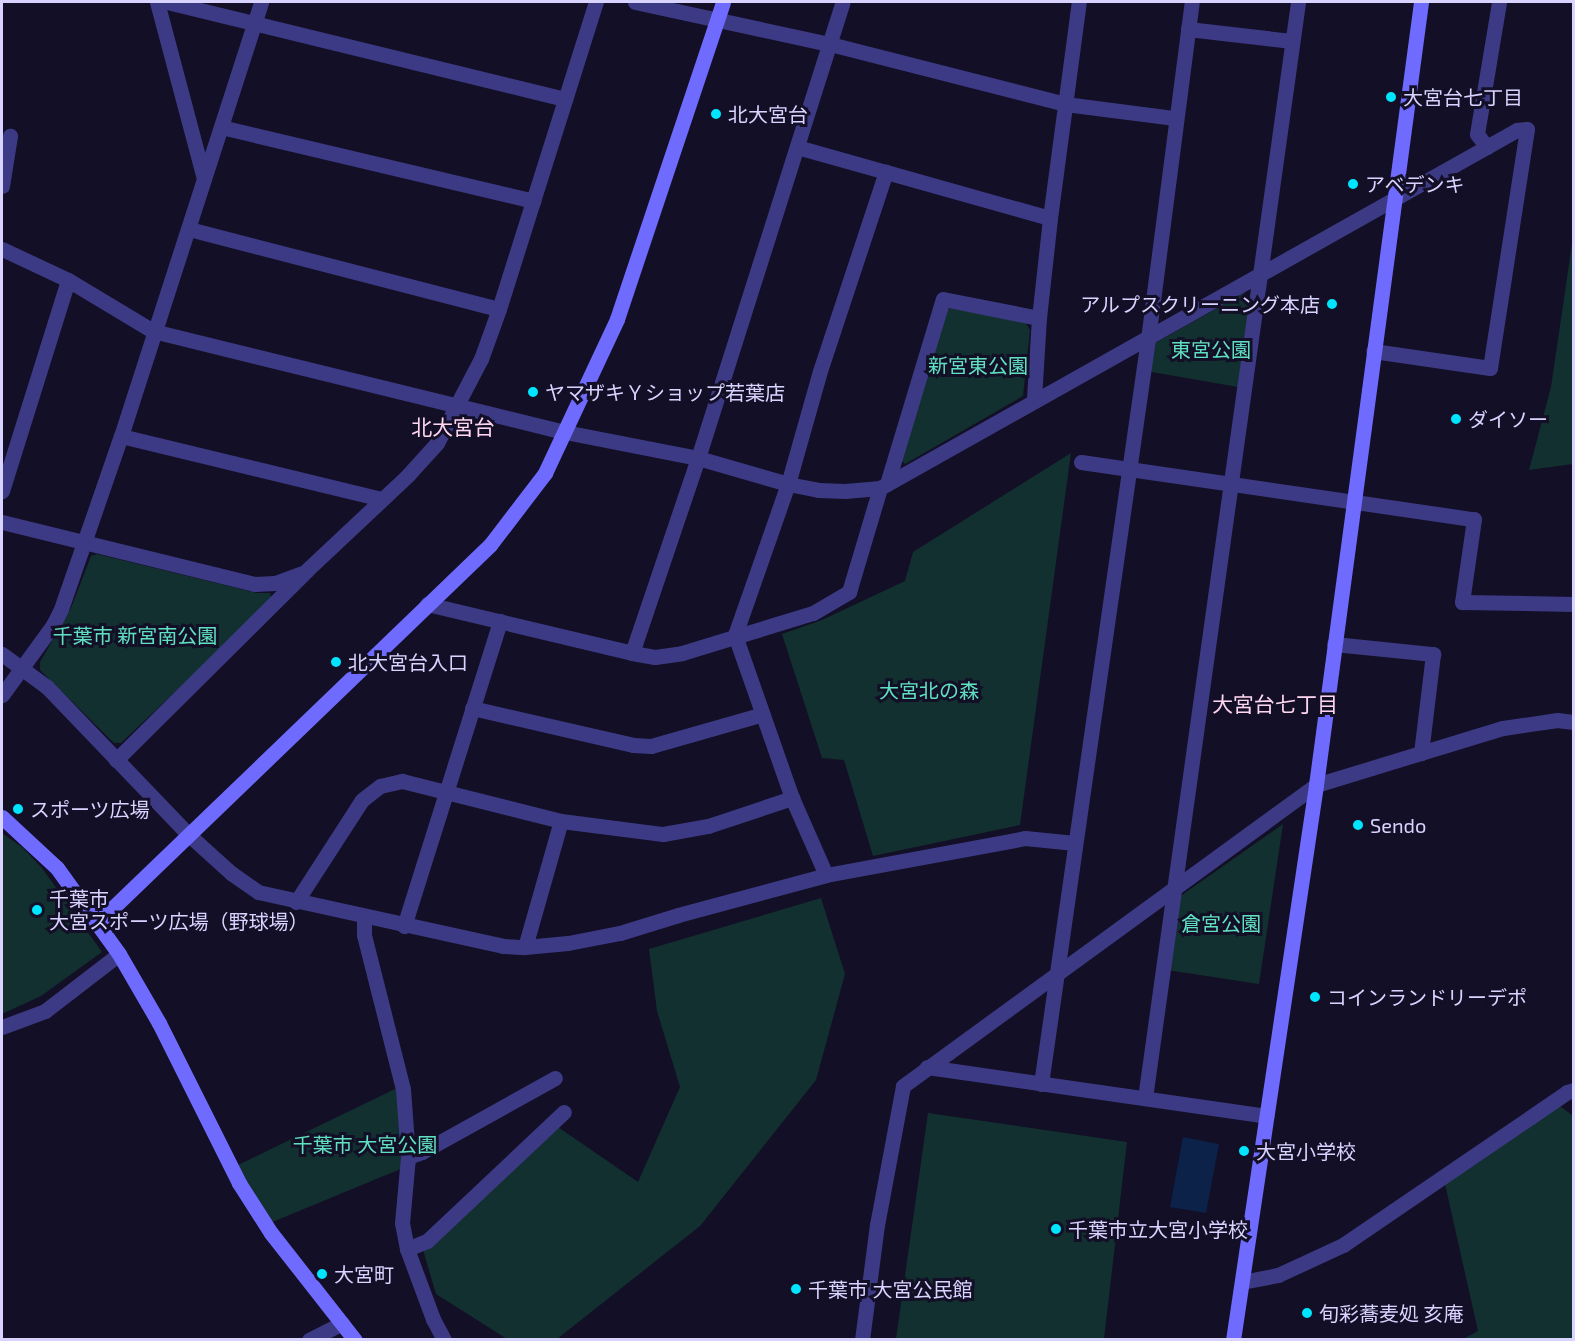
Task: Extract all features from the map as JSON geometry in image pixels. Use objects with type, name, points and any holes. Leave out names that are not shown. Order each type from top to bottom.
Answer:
[{"type":"street","points":[[157,2],[204,179]]},
{"type":"street","points":[[167,2],[565,99]]},
{"type":"street","points":[[2,695],[53,625],[61,609],[121,436],[261,2]]},
{"type":"street","points":[[116,760],[437,442],[480,359],[499,309],[596,2]]},
{"type":"street","points":[[635,2],[830,44],[1065,104],[1175,118]]},
{"type":"street","points":[[96,924],[490,545],[545,473],[617,319],[723,2]]},
{"type":"street","points":[[632,653],[698,458],[843,2]]},
{"type":"street","points":[[1035,399],[1039,318],[1050,218],[1079,2]]},
{"type":"street","points":[[1041,1084],[1148,339],[1175,118],[1192,2]]},
{"type":"street","points":[[1145,1098],[1176,886],[1229,483],[1298,2]]},
{"type":"street","points":[[1233,1340],[1316,785],[1420,2]]},
{"type":"street","points":[[1487,147],[1477,134],[1499,2]]},
{"type":"street","points":[[1188,29],[1291,41]]},
{"type":"street","points":[[220,127],[533,201]]},
{"type":"street","points":[[2,249],[68,280],[153,332],[565,432],[698,458],[788,484],[818,490],[845,491],[884,486],[1035,399],[1148,339],[1517,130],[1527,129],[1490,368],[1373,351]]},
{"type":"street","points":[[2,186],[10,135]]},
{"type":"street","points":[[797,147],[1050,218]]},
{"type":"street","points":[[826,875],[792,798],[735,635],[788,484],[820,371],[886,171]]},
{"type":"street","points":[[189,229],[499,309]]},
{"type":"street","points":[[2,492],[68,280]]},
{"type":"street","points":[[427,604],[655,657],[682,653],[813,613],[849,592],[943,299],[1039,318]]},
{"type":"street","points":[[121,436],[382,499]]},
{"type":"street","points":[[1081,462],[1474,519],[1462,602],[1574,604]]},
{"type":"street","points":[[2,522],[254,584],[275,583],[307,570]]},
{"type":"street","points":[[404,926],[500,621]]},
{"type":"street","points":[[1334,644],[1433,654],[1421,753]]},
{"type":"street","points":[[2,654],[47,687],[189,835],[231,873],[258,892],[503,946],[568,944],[620,933],[826,875],[1024,838],[1076,843]]},
{"type":"street","points":[[472,708],[633,745],[651,746],[763,714]]},
{"type":"street","points":[[862,1340],[878,1225],[903,1086],[1316,785],[1503,728],[1557,720],[1574,722]]},
{"type":"street","points":[[296,902],[362,800],[380,786],[402,781],[561,821],[663,834],[708,826],[792,798]]},
{"type":"street","points":[[2,817],[57,868],[119,954],[159,1023],[239,1183],[271,1233],[355,1340]]},
{"type":"street","points":[[525,947],[561,821]]},
{"type":"street","points":[[364,917],[364,936],[403,1089],[408,1157],[402,1223],[407,1249],[433,1319],[444,1340]]},
{"type":"street","points":[[2,1027],[45,1011],[119,954]]},
{"type":"street","points":[[927,1067],[1266,1116]]},
{"type":"street","points":[[408,1157],[422,1152],[555,1078]]},
{"type":"street","points":[[1242,1282],[1278,1275],[1343,1245],[1567,1092],[1574,1090]]},
{"type":"street","points":[[407,1249],[427,1241],[564,1112]]},
{"type":"street","points":[[309,1340],[342,1323]]},
{"type":"green space","points":[[1573,237],[1573,464],[1529,470],[1551,387]]},
{"type":"green space","name":"東宮公園","points":[[1244,293],[1251,299],[1238,387],[1146,371],[1150,346]]},
{"type":"green space","name":"新宮東公園","points":[[947,308],[1025,321],[1030,330],[1023,396],[905,464],[900,459]]},
{"type":"green space","name":"大宮北の森","points":[[1071,453],[1020,825],[873,856],[844,760],[822,758],[782,634],[822,620],[905,581],[913,552]]},
{"type":"green space","name":"千葉市 新宮南公園","points":[[97,554],[257,593],[270,593],[272,600],[121,743],[114,743],[40,670],[40,662],[71,608],[91,556]]},
{"type":"green space","name":"倉宮公園","points":[[1283,824],[1259,984],[1167,970],[1179,897]]},
{"type":"green space","name":"千葉市 大宮スポーツ広場（野球場）","points":[[2,833],[23,848],[42,868],[102,952],[41,996],[2,1014]]},
{"type":"green space","points":[[821,898],[845,974],[816,1080],[700,1226],[557,1339],[507,1339],[436,1294],[421,1243],[555,1125],[638,1182],[680,1087],[657,1011],[649,949]]},
{"type":"green space","name":"千葉市 大宮公園","points":[[397,1088],[403,1168],[270,1223],[236,1166]]},
{"type":"green space","points":[[1556,1103],[1573,1116],[1573,1339],[1463,1339],[1478,1331],[1445,1184]]},
{"type":"green space","points":[[928,1113],[1127,1142],[1104,1339],[896,1339]]},
{"type":"water","points":[[1183,1137],[1219,1144],[1206,1213],[1170,1207]]},
{"type":"place","name":"大宮台七丁目","points":[[1391,97]]},
{"type":"place","name":"北大宮台","points":[[716,114]]},
{"type":"place","name":"アベデンキ","points":[[1353,184]]},
{"type":"place","name":"アルプスクリーニング本店","points":[[1332,304]]},
{"type":"place","name":"ヤマザキＹショップ若葉店","points":[[533,392]]},
{"type":"place","name":"ダイソー","points":[[1456,419]]},
{"type":"place","name":"北大宮台入口","points":[[336,662]]},
{"type":"place","name":"スポーツ広場","points":[[18,809]]},
{"type":"place","name":"Sendo","points":[[1358,825]]},
{"type":"place","name":"千葉市 大宮スポーツ広場（野球場）","points":[[37,910]]},
{"type":"place","name":"コインランドリーデポ","points":[[1315,997]]},
{"type":"place","name":"大宮小学校","points":[[1244,1151]]},
{"type":"place","name":"千葉市立大宮小学校","points":[[1056,1229]]},
{"type":"place","name":"大宮町","points":[[322,1274]]},
{"type":"place","name":"千葉市 大宮公民館","points":[[796,1289]]},
{"type":"place","name":"旬彩蕎麦処 亥庵","points":[[1307,1313]]},
{"type":"district","name":"北大宮台","points":[[453,427]]},
{"type":"district","name":"大宮台七丁目","points":[[1275,704]]}]
